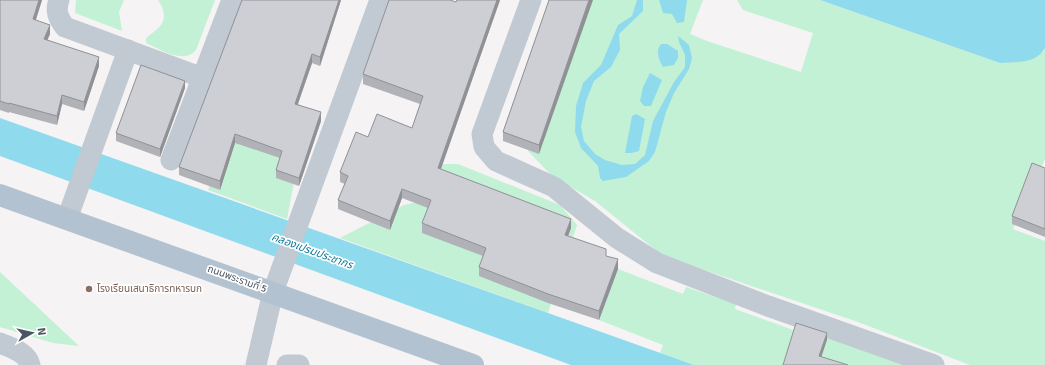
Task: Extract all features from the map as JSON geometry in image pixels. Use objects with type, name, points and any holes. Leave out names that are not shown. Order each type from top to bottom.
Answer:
[{"type":"main road","name":"ถนนพระรามที่ 5","points":[[0,194],[473,365]]},
{"type":"lane","points":[[59,0],[57,7],[58,18],[65,27],[203,78]]},
{"type":"lane","points":[[171,160],[232,0]]},
{"type":"lane","points":[[256,365],[273,292],[380,0]]},
{"type":"lane","points":[[531,0],[482,134],[484,147],[496,161],[554,187],[617,238],[657,262],[768,306],[934,365]]},
{"type":"lane","points":[[68,219],[128,50]]},
{"type":"lane","points":[[0,343],[16,349],[29,360],[30,365]]},
{"type":"lane","points":[[287,365],[299,365]]},
{"type":"green space","points":[[76,0],[124,0],[119,12],[122,31],[75,13]]},
{"type":"green space","points":[[158,0],[215,0],[196,50],[191,54],[178,56],[146,43],[146,38],[160,26],[164,18],[162,7]]},
{"type":"green space","points":[[566,0],[703,0],[690,34],[801,72],[813,33],[743,10],[737,0],[820,0],[1000,63],[1043,52],[1045,48],[1045,159],[1013,229],[1045,241],[1045,365],[970,365],[858,322],[663,256],[595,201],[552,176],[528,151]]},
{"type":"green space","points":[[234,116],[301,145],[287,219],[208,190]]},
{"type":"green space","points":[[443,164],[458,164],[560,205],[577,225],[548,313],[340,238],[404,205],[426,200]]},
{"type":"green space","points":[[618,269],[683,294],[686,287],[736,304],[735,309],[796,331],[798,325],[910,365],[694,365],[660,353],[663,345],[599,320]]},
{"type":"green space","points":[[0,272],[79,346],[53,343],[0,327]]},
{"type":"water","points":[[637,0],[643,0],[643,11],[619,34],[620,50],[611,67],[594,81],[586,101],[581,127],[584,141],[595,154],[605,160],[622,165],[635,164],[645,155],[653,121],[674,82],[685,67],[685,55],[678,36],[689,45],[692,58],[689,69],[674,93],[666,112],[655,152],[649,161],[626,177],[603,181],[600,178],[598,166],[581,148],[575,132],[576,106],[583,83],[601,65],[618,25],[632,16]]},
{"type":"water","points":[[659,0],[687,0],[684,22],[677,23],[672,14],[663,13]]},
{"type":"water","points":[[820,0],[1045,0],[1045,48],[1031,60],[1000,63]]},
{"type":"water","points":[[661,44],[667,44],[678,51],[678,58],[674,65],[663,67],[658,53]]},
{"type":"water","points":[[650,73],[662,80],[651,106],[644,106],[640,101],[643,87]]},
{"type":"water","points":[[636,114],[645,119],[639,151],[625,153],[632,116]]},
{"type":"water","name":"คลองเปรมประชากร","points":[[0,118],[694,365],[571,365],[0,156]]},
{"type":"building","points":[[0,0],[39,0],[33,19],[50,25],[44,39],[99,57],[84,102],[62,95],[57,116],[0,101]]},
{"type":"building","points":[[242,0],[339,0],[320,57],[312,54],[295,104],[321,112],[299,178],[276,170],[282,151],[235,134],[220,181],[179,167]]},
{"type":"building","points":[[389,0],[450,0],[456,2],[457,0],[497,0],[438,168],[571,219],[565,235],[606,249],[606,256],[618,259],[599,311],[548,294],[479,267],[486,248],[422,223],[431,200],[402,189],[390,221],[338,200],[348,176],[340,172],[356,132],[368,137],[377,114],[412,128],[423,96],[363,74]]},
{"type":"building","points":[[549,0],[589,0],[539,145],[503,132]]},
{"type":"building","points":[[141,65],[185,81],[160,149],[116,133]]},
{"type":"building","points":[[1032,163],[1045,168],[1045,229],[1012,216]]},
{"type":"building","points":[[796,323],[827,333],[819,356],[848,365],[783,365]]},
{"type":"place","name":"โรงเรียนเสนาธิการทหารบก","points":[[89,289]]}]
